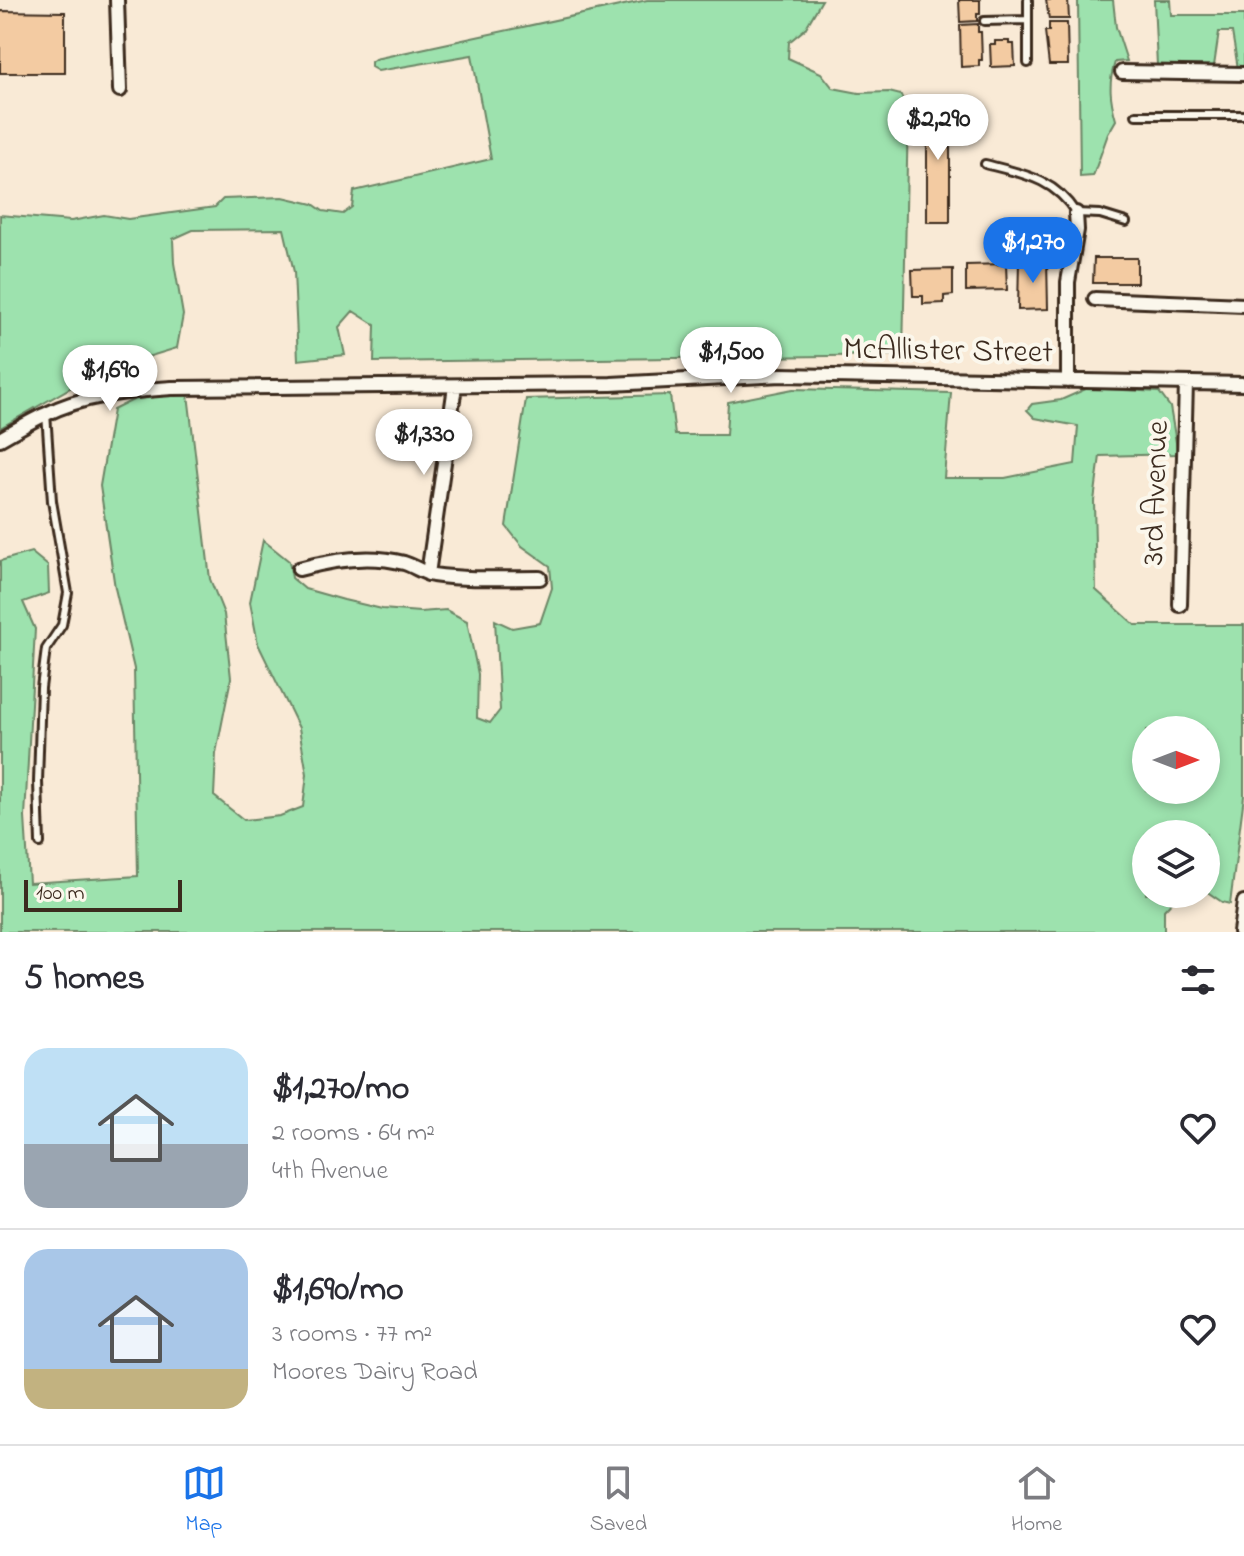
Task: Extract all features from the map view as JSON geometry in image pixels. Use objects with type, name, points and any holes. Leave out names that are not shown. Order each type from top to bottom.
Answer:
[{"type":"street","points":[[117,0],[120,90]]},
{"type":"street","points":[[1122,72],[1244,74]]},
{"type":"street","points":[[1068,381],[1068,282],[1077,230],[1076,213]]},
{"type":"street","points":[[1095,299],[1244,305]]},
{"type":"street","name":"McAllister Street","points":[[0,439],[46,413],[123,392],[219,386],[611,384],[781,375],[1244,384]]},
{"type":"street","name":"3rd Avenue","points":[[1180,605],[1186,383]]},
{"type":"street","points":[[428,574],[455,386]]},
{"type":"street","points":[[299,569],[320,563],[361,559],[404,563],[428,574],[462,578],[540,578]]},
{"type":"street","points":[[1240,932],[1244,902]]},
{"type":"lane","points":[[1028,0],[1028,63]]},
{"type":"lane","points":[[984,21],[1028,20]]},
{"type":"lane","points":[[1136,115],[1244,115]]},
{"type":"lane","points":[[985,164],[1045,182],[1066,197],[1076,213],[1100,214],[1126,222]]},
{"type":"lane","points":[[40,843],[41,688],[46,649],[62,625],[68,593],[52,501],[46,413]]},
{"type":"green space","points":[[647,0],[822,0],[805,29],[789,42],[788,58],[821,73],[833,88],[901,95],[908,114],[903,355],[374,362],[375,325],[353,311],[339,327],[345,355],[298,360],[294,272],[284,229],[193,230],[173,239],[183,315],[177,348],[98,372],[0,428],[0,215],[71,221],[104,215],[128,219],[215,207],[223,199],[283,197],[313,204],[323,211],[343,214],[352,207],[354,191],[491,159],[472,55],[378,71],[371,67],[375,59]]},
{"type":"green space","points":[[1078,0],[1113,0],[1116,27],[1127,61],[1115,62],[1111,77],[1111,98],[1116,120],[1093,176],[1080,177]]},
{"type":"green space","points":[[1154,0],[1170,0],[1171,15],[1244,15],[1244,70],[1238,69],[1232,32],[1219,32],[1214,66],[1157,66]]},
{"type":"green space","points":[[1088,388],[1159,392],[1170,407],[1178,454],[1100,456],[1094,501],[1096,590],[1135,625],[1244,625],[1244,796],[1230,904],[1220,901],[1220,820],[1132,820],[1132,908],[1166,908],[1164,932],[0,932],[0,561],[31,552],[48,566],[49,593],[23,602],[35,629],[25,817],[29,883],[138,876],[134,669],[115,588],[100,486],[113,410],[143,395],[188,394],[210,579],[224,614],[231,678],[216,753],[214,796],[244,820],[280,816],[303,807],[307,774],[299,728],[258,644],[250,602],[263,540],[289,561],[292,578],[305,589],[382,609],[420,612],[446,610],[467,621],[478,674],[477,718],[490,723],[500,710],[495,620],[512,628],[540,623],[552,588],[550,566],[522,546],[506,526],[526,399],[670,395],[675,435],[726,435],[728,402],[793,389],[951,393],[944,478],[1005,478],[1075,464],[1078,426],[1035,418],[1027,410],[1032,404],[1061,400]]},
{"type":"building","points":[[959,0],[980,0],[977,21],[960,22]]},
{"type":"building","points":[[1046,0],[1068,0],[1069,19],[1049,19]]},
{"type":"building","points":[[0,11],[65,12],[65,73],[0,73]]},
{"type":"building","points":[[1049,23],[1067,23],[1068,65],[1049,65],[1045,31],[1049,31]]},
{"type":"building","points":[[978,24],[982,60],[979,60],[979,66],[961,67],[960,25]]},
{"type":"building","points":[[995,41],[1014,44],[1015,66],[991,67],[990,44],[995,44]]},
{"type":"building","points":[[927,101],[950,101],[950,222],[927,222]]},
{"type":"building","points":[[1094,258],[1137,258],[1137,283],[1093,283]]},
{"type":"building","points":[[1047,259],[1048,309],[1018,310],[1019,260]]},
{"type":"building","points":[[1006,264],[1007,290],[966,291],[966,265]]},
{"type":"building","points":[[953,269],[953,295],[944,296],[944,303],[923,304],[923,296],[913,296],[912,270]]}]
